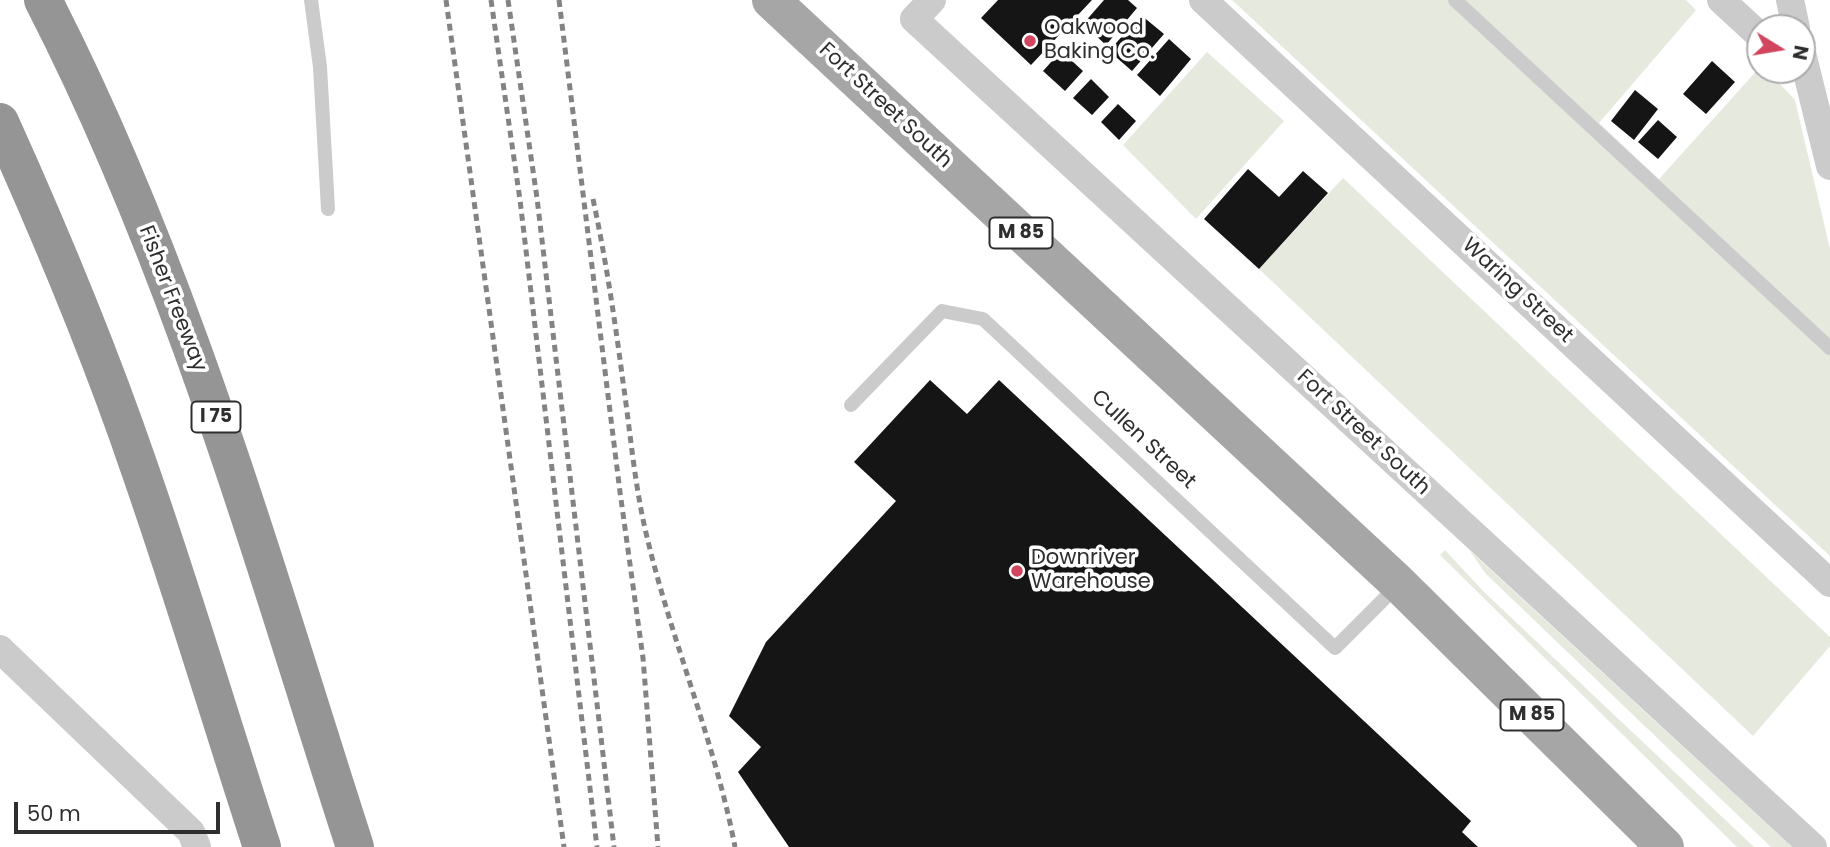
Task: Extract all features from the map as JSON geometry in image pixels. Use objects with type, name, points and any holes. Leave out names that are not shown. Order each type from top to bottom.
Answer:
[{"type":"highway","name":"Fisher Freeway","points":[[43,0],[104,131],[158,258],[206,387],[355,847]]},
{"type":"highway","points":[[0,122],[34,196],[89,331],[139,467],[262,847]]},
{"type":"main road","name":"Fort Street South","points":[[771,0],[1399,584]]},
{"type":"main road","name":"M 85","points":[[1399,584],[1665,847]]},
{"type":"street","name":"Waring Street","points":[[1203,0],[1830,583]]},
{"type":"street","points":[[1721,0],[1746,23]]},
{"type":"street","name":"Fort Street South","points":[[923,9],[1813,847]]},
{"type":"street","points":[[1805,84],[1830,166]]},
{"type":"street","points":[[0,649],[194,840]]},
{"type":"lane","points":[[311,0],[320,66],[328,209]]},
{"type":"lane","points":[[1455,0],[1830,348]]},
{"type":"lane","name":"Cullen Street","points":[[851,405],[942,311],[982,319],[1335,648],[1399,584]]},
{"type":"shaded area","points":[[1232,0],[1686,0],[1696,10],[1599,123],[1659,179],[1746,83],[1780,84],[1795,100],[1830,249],[1830,556]]},
{"type":"shaded area","points":[[1207,52],[1284,121],[1196,219],[1123,145]]},
{"type":"shaded area","points":[[1343,178],[1830,637],[1830,646],[1753,736],[1259,269]]},
{"type":"shaded area","points":[[1445,550],[1483,591],[1754,847],[1737,847],[1440,555]]},
{"type":"shaded area","points":[[1469,550],[1792,847],[1771,847],[1486,574]]},
{"type":"building","name":"Oakwood Baking Co.","points":[[998,0],[1092,0],[1031,65],[981,18]]},
{"type":"building","points":[[1104,0],[1128,0],[1137,8],[1106,45],[1083,24]]},
{"type":"building","points":[[1141,15],[1164,34],[1132,71],[1109,51]]},
{"type":"building","points":[[1169,39],[1191,59],[1160,96],[1137,75]]},
{"type":"building","points":[[1061,51],[1083,71],[1065,91],[1043,71]]},
{"type":"building","points":[[1712,61],[1735,82],[1706,114],[1683,94]]},
{"type":"building","points":[[1091,79],[1109,97],[1092,115],[1073,98]]},
{"type":"building","points":[[1635,90],[1658,109],[1634,140],[1611,121]]},
{"type":"building","points":[[1118,104],[1136,121],[1119,140],[1101,122]]},
{"type":"building","points":[[1658,120],[1677,137],[1658,159],[1638,142]]},
{"type":"building","points":[[1248,169],[1279,197],[1303,171],[1328,193],[1259,269],[1204,219]]},
{"type":"building","name":"Downriver Warehouse","points":[[930,380],[967,414],[999,380],[1471,821],[1462,832],[1478,847],[789,847],[738,772],[761,747],[729,716],[766,642],[896,501],[854,462]]},
{"type":"railway","points":[[446,0],[564,847]]},
{"type":"railway","points":[[491,0],[520,200],[597,847]]},
{"type":"railway","points":[[508,0],[537,198],[614,847]]},
{"type":"railway","points":[[559,0],[643,658],[658,847]]},
{"type":"railway","points":[[593,199],[610,290],[644,524],[665,605],[715,765],[735,847]]},
{"type":"place","name":"Oakwood Baking Co.","points":[[1030,41]]},
{"type":"place","name":"Downriver Warehouse","points":[[1017,571]]}]
